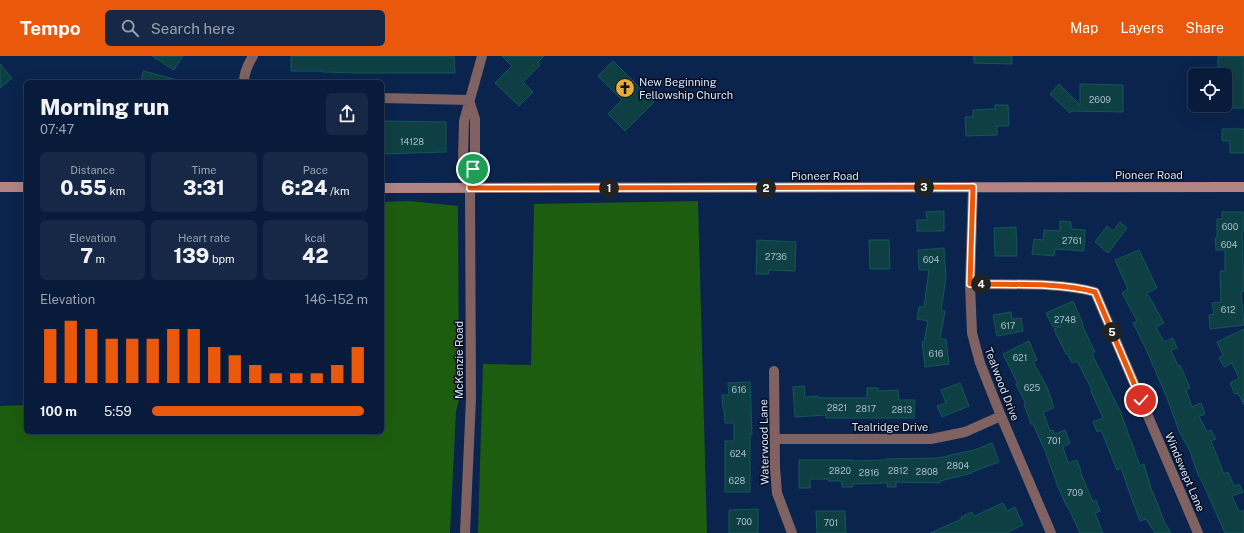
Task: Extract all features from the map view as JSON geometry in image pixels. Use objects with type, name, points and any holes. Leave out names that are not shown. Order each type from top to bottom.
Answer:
[{"type":"main road","points":[[0,187],[24,188]]},
{"type":"main road","name":"Pioneer Road","points":[[384,188],[1244,187]]},
{"type":"street","points":[[244,80],[244,75],[248,64],[253,56]]},
{"type":"street","name":"McKenzie Road","points":[[465,533],[471,398],[470,188],[463,159],[464,121],[482,56]]},
{"type":"street","points":[[384,98],[469,100]]},
{"type":"street","name":"Tealwood Drive","points":[[973,187],[970,284],[972,333],[980,363],[1051,533]]},
{"type":"street","name":"Windswept Lane","points":[[970,284],[1038,285],[1080,288],[1095,292],[1198,533]]},
{"type":"street","name":"Waterwood Lane","points":[[774,371],[776,439],[775,468],[777,493],[792,533]]},
{"type":"street","name":"Tealridge Drive","points":[[776,439],[931,439],[965,432],[1001,416]]},
{"type":"green space","points":[[409,201],[458,206],[459,399],[456,412],[450,533],[0,533],[0,406],[24,405],[24,434],[384,434],[384,202]]},
{"type":"green space","points":[[698,201],[707,533],[478,533],[483,364],[531,365],[534,204]]},
{"type":"building","points":[[152,56],[183,56],[174,70]]},
{"type":"building","points":[[291,56],[454,56],[455,73],[291,71]]},
{"type":"building","points":[[502,56],[544,56],[538,62],[540,65],[523,82],[533,92],[519,106],[495,83],[512,66]]},
{"type":"building","points":[[974,56],[1012,56],[1012,64],[974,63]]},
{"type":"building","points":[[1218,56],[1244,56],[1244,108],[1232,108],[1232,68],[1218,68]]},
{"type":"building","name":"New Beginning Fellowship Church","points":[[613,61],[654,102],[625,131],[608,114],[622,100],[598,76]]},
{"type":"building","points":[[0,64],[12,78],[0,88]]},
{"type":"building","points":[[143,71],[174,79],[174,80],[141,80]]},
{"type":"building","points":[[1059,84],[1080,105],[1080,84],[1123,85],[1123,112],[1072,111],[1070,113],[1050,94]]},
{"type":"building","points":[[995,105],[1008,105],[1009,126],[997,126],[997,135],[966,136],[965,117],[973,117],[973,110],[995,109]]},
{"type":"building","points":[[384,121],[446,122],[446,152],[384,154]]},
{"type":"building","points":[[1222,129],[1244,129],[1244,153],[1230,153],[1230,141],[1222,141]]},
{"type":"building","points":[[944,211],[944,231],[917,231],[917,220],[927,220],[926,212]]},
{"type":"building","points":[[1222,212],[1243,212],[1242,232],[1244,291],[1241,292],[1244,325],[1210,329],[1209,315],[1214,314],[1212,303],[1221,302],[1220,271],[1225,271],[1225,250],[1216,250],[1215,238],[1217,238],[1217,219],[1222,219]]},
{"type":"building","points":[[1060,221],[1071,222],[1071,229],[1085,230],[1084,251],[1055,249],[1054,256],[1032,254],[1034,239],[1043,240],[1044,230],[1060,231]]},
{"type":"building","points":[[1120,222],[1127,228],[1108,253],[1095,242],[1107,226],[1113,231]]},
{"type":"building","points":[[1016,227],[1017,256],[995,256],[994,228]]},
{"type":"building","points":[[757,240],[796,242],[795,271],[769,270],[769,274],[756,274]]},
{"type":"building","points":[[869,240],[889,240],[890,269],[870,269]]},
{"type":"building","points":[[944,248],[946,278],[941,310],[945,311],[940,339],[946,339],[949,364],[925,367],[922,342],[924,341],[928,321],[917,319],[919,307],[924,307],[929,270],[919,270],[918,250]]},
{"type":"building","points":[[1139,250],[1157,288],[1147,293],[1164,323],[1156,327],[1164,342],[1173,338],[1177,348],[1171,350],[1178,366],[1180,365],[1190,388],[1186,390],[1192,407],[1201,403],[1205,414],[1199,416],[1207,432],[1211,430],[1216,439],[1211,441],[1224,474],[1228,472],[1234,486],[1239,484],[1243,492],[1232,496],[1239,512],[1244,510],[1244,533],[1225,533],[1199,477],[1192,455],[1179,431],[1146,349],[1133,323],[1137,321],[1122,293],[1128,289],[1115,260]]},
{"type":"building","points":[[1073,301],[1083,324],[1082,325],[1095,352],[1092,354],[1120,411],[1140,466],[1144,464],[1152,492],[1164,521],[1171,533],[1155,533],[1146,519],[1140,521],[1121,468],[1117,470],[1101,430],[1097,432],[1093,422],[1103,418],[1091,391],[1092,390],[1077,361],[1072,363],[1056,334],[1054,329],[1062,326],[1053,327],[1046,313]]},
{"type":"building","points":[[1011,312],[1012,319],[1021,318],[1023,331],[997,336],[993,315]]},
{"type":"building","points":[[1244,329],[1244,405],[1238,393],[1235,394],[1230,383],[1239,378],[1232,363],[1224,367],[1219,358],[1223,355],[1217,342]]},
{"type":"building","points":[[1029,341],[1037,360],[1033,362],[1047,387],[1054,408],[1043,412],[1050,431],[1053,430],[1055,434],[1065,430],[1070,443],[1063,447],[1068,463],[1077,460],[1093,502],[1096,500],[1100,511],[1095,513],[1103,533],[1080,533],[1058,487],[1046,453],[1033,424],[1031,424],[1024,404],[1026,404],[1016,385],[1018,384],[1003,354]]},
{"type":"building","points":[[750,382],[752,434],[750,434],[750,492],[725,492],[725,441],[734,441],[734,423],[725,423],[722,395],[729,395],[728,383]]},
{"type":"building","points":[[960,383],[969,406],[942,417],[937,406],[946,403],[941,390]]},
{"type":"building","points":[[804,386],[805,397],[818,396],[818,398],[867,398],[867,388],[878,388],[878,391],[898,390],[899,400],[915,400],[914,418],[826,418],[826,415],[795,417],[793,387]]},
{"type":"building","points":[[992,443],[999,462],[972,473],[940,481],[940,483],[896,482],[896,487],[887,487],[887,483],[853,484],[853,487],[842,487],[842,481],[810,479],[810,488],[799,488],[799,460],[853,461],[938,458],[974,450]]},
{"type":"building","points":[[1003,503],[1007,511],[1015,507],[1023,525],[1006,533],[930,533],[962,519],[961,517],[972,512],[974,516]]},
{"type":"building","points":[[758,509],[758,533],[729,533],[729,510]]},
{"type":"building","points":[[816,511],[845,511],[846,533],[817,533]]},
{"type":"place","name":"New Beginning Fellowship Church","points":[[625,88]]},
{"type":"route","points":[[473,169],[470,188],[973,187],[970,284],[1038,285],[1080,288],[1095,292],[1141,400]]}]
